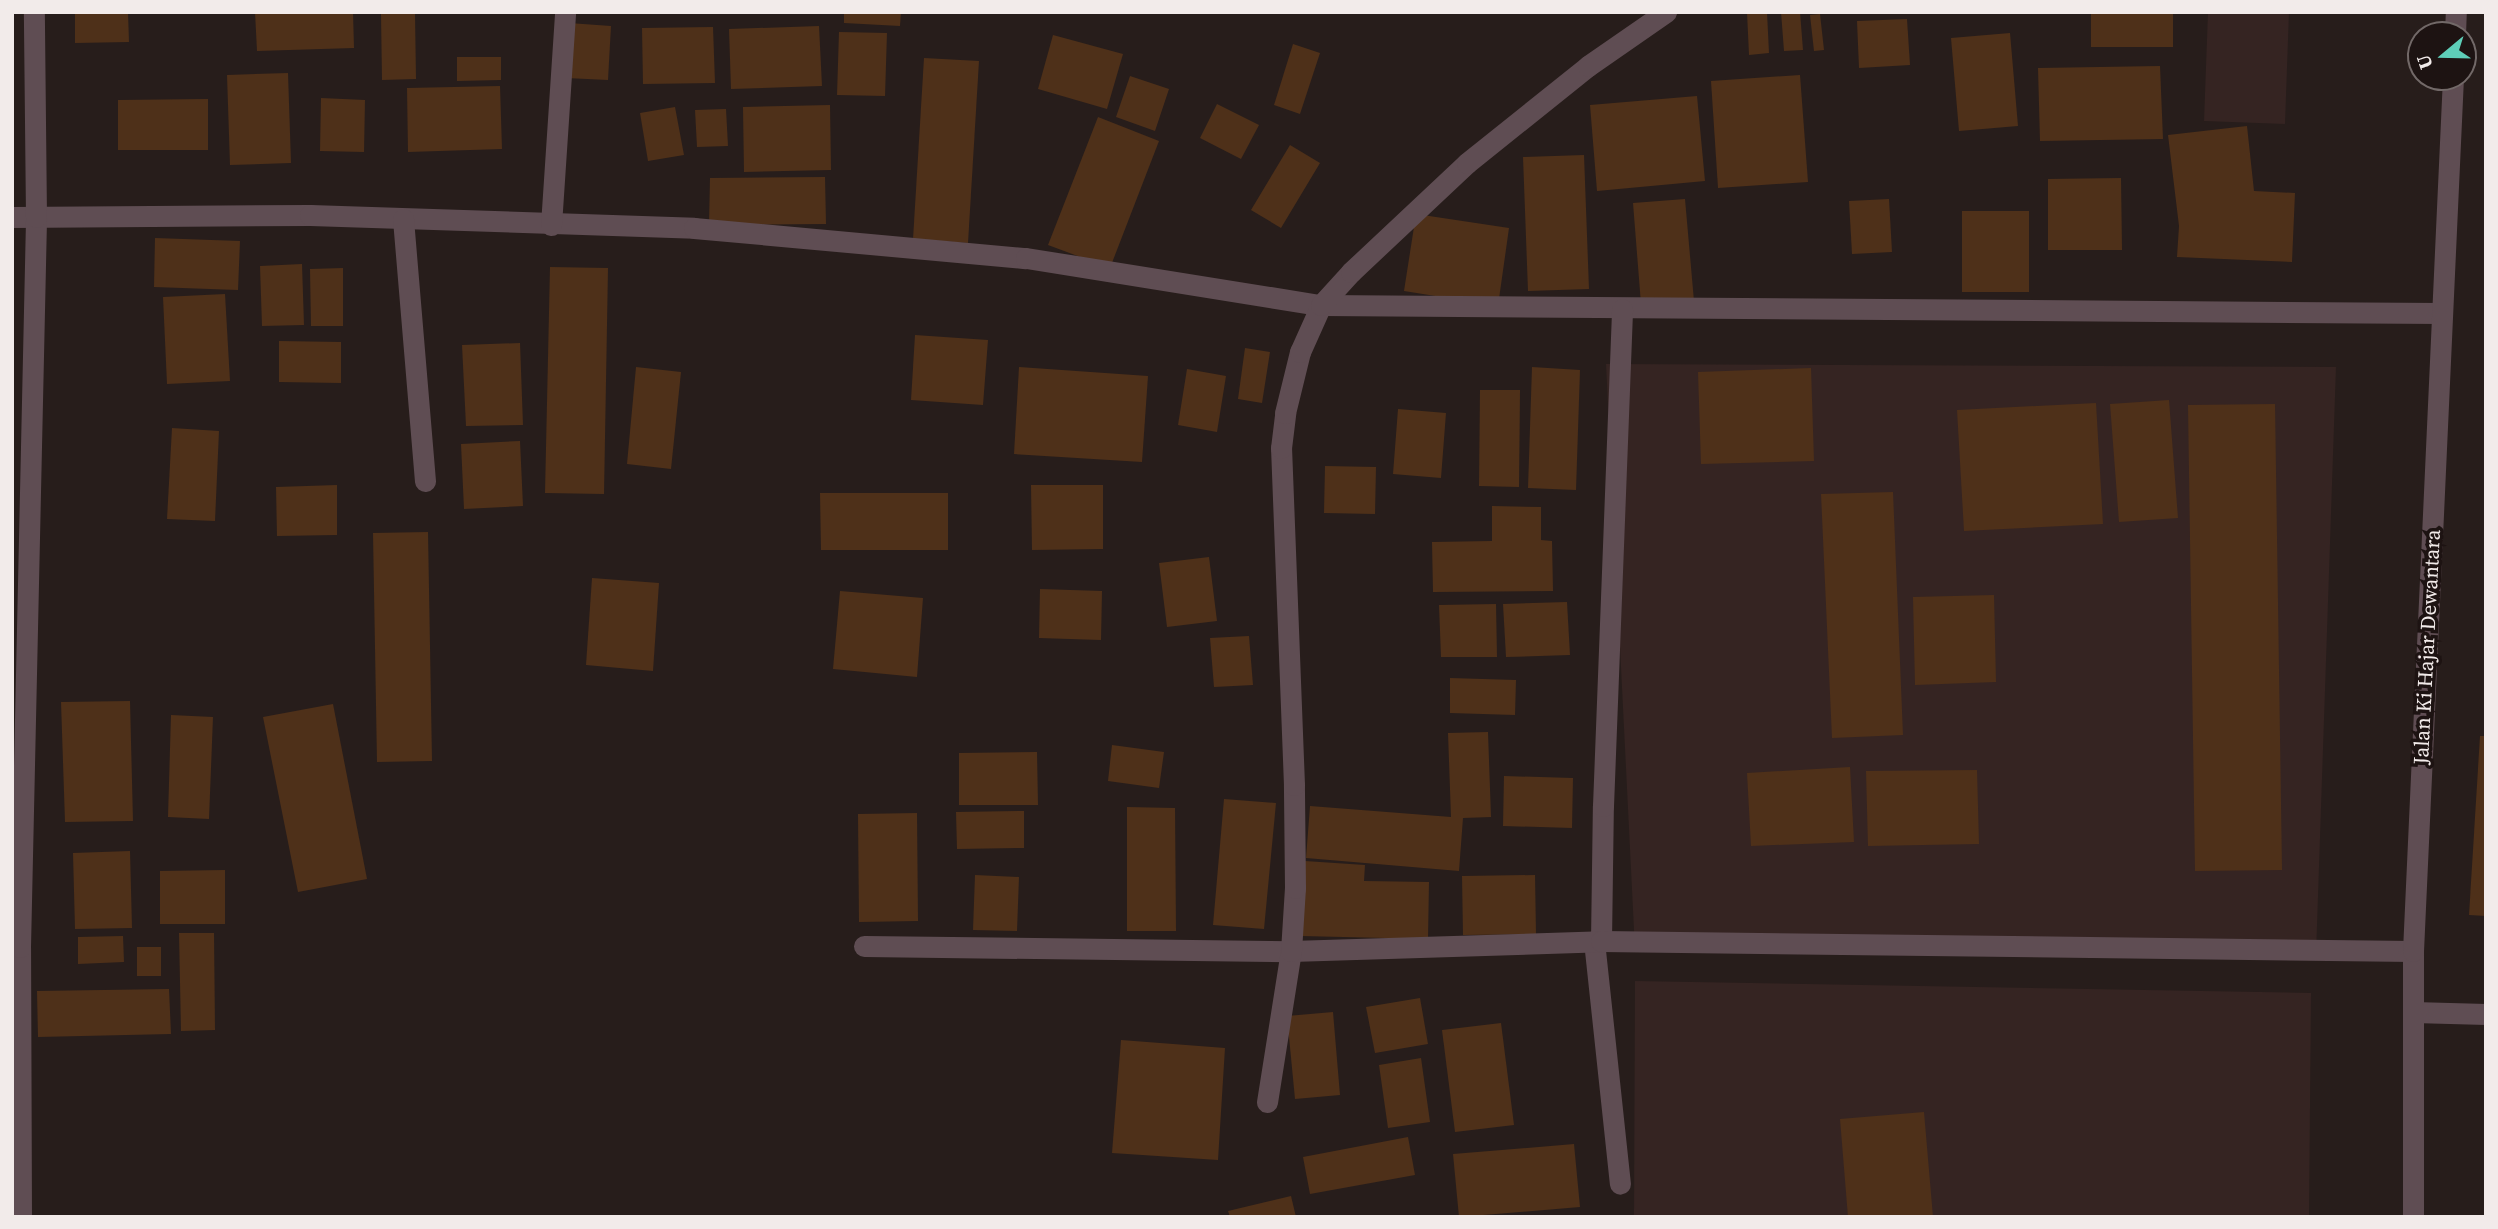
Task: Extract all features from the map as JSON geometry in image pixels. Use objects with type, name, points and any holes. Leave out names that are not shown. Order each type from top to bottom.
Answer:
[{"type":"street","points":[[21,1217],[20,947],[37,216],[34,12]]},
{"type":"street","points":[[551,226],[565,12]]},
{"type":"street","points":[[1267,1102],[1291,951],[1294,785],[1280,448],[1300,352],[1321,305],[1351,272],[1467,163],[1588,66],[1666,12]]},
{"type":"street","name":"Jalan Ki Hajar Dewantara","points":[[2413,1217],[2413,951],[2452,91]]},
{"type":"street","points":[[12,217],[310,215],[551,226],[694,229],[1026,258],[1321,305],[2441,313]]},
{"type":"street","points":[[403,219],[425,481]]},
{"type":"street","points":[[1620,1184],[1597,941],[1622,309]]},
{"type":"street","points":[[864,947],[1291,951],[1597,941],[2413,951]]},
{"type":"street","points":[[2413,1012],[2486,1014]]},
{"type":"shaded area","points":[[2208,12],[2289,12],[2285,124],[2204,121]]},
{"type":"shaded area","points":[[1606,364],[2336,367],[2316,955],[1635,950]]},
{"type":"shaded area","points":[[1635,981],[2311,993],[2309,1217],[1634,1217]]},
{"type":"building","points":[[75,12],[128,12],[129,42],[75,43]]},
{"type":"building","points":[[255,12],[353,12],[354,48],[257,51]]},
{"type":"building","points":[[844,12],[901,12],[900,26],[844,23]]},
{"type":"building","points":[[1747,12],[1767,12],[1769,53],[1749,55]]},
{"type":"building","points":[[1781,12],[1800,12],[1803,50],[1784,51]]},
{"type":"building","points":[[2091,12],[2173,12],[2173,47],[2091,47]]},
{"type":"building","points":[[381,14],[415,14],[416,79],[382,80]]},
{"type":"building","points":[[1820,14],[1824,50],[1814,51],[1810,15]]},
{"type":"building","points":[[1907,19],[1910,65],[1859,68],[1857,21]]},
{"type":"building","points":[[569,23],[611,26],[608,80],[566,78]]},
{"type":"building","points":[[819,26],[822,86],[731,89],[729,29]]},
{"type":"building","points":[[713,27],[715,83],[643,84],[642,28]]},
{"type":"building","points":[[839,32],[887,33],[885,96],[837,95]]},
{"type":"building","points":[[2010,33],[2018,126],[1959,131],[1951,38]]},
{"type":"building","points":[[1053,35],[1123,54],[1107,109],[1038,89]]},
{"type":"building","points":[[1293,44],[1320,53],[1300,114],[1274,105]]},
{"type":"building","points":[[457,57],[501,57],[501,80],[457,81]]},
{"type":"building","points":[[924,58],[979,61],[968,243],[913,239]]},
{"type":"building","points":[[2160,66],[2163,139],[2040,141],[2038,68]]},
{"type":"building","points":[[288,73],[291,163],[230,165],[227,75]]},
{"type":"building","points":[[1800,75],[1808,182],[1718,188],[1711,81]]},
{"type":"building","points":[[1130,76],[1169,89],[1155,131],[1116,117]]},
{"type":"building","points":[[500,86],[502,149],[408,152],[407,88]]},
{"type":"building","points":[[1697,96],[1705,181],[1597,191],[1590,105]]},
{"type":"building","points":[[321,98],[365,100],[364,152],[320,151]]},
{"type":"building","points":[[208,99],[208,150],[118,150],[118,100]]},
{"type":"building","points":[[1217,104],[1259,125],[1241,159],[1200,138]]},
{"type":"building","points":[[830,105],[831,170],[744,172],[743,107]]},
{"type":"building","points":[[675,107],[684,155],[648,161],[640,113]]},
{"type":"building","points":[[726,109],[728,146],[697,147],[695,110]]},
{"type":"building","points":[[1098,117],[1159,141],[1110,268],[1048,245]]},
{"type":"building","points":[[2247,126],[2254,191],[2295,193],[2292,262],[2177,257],[2179,226],[2168,135]]},
{"type":"building","points":[[1290,145],[1320,163],[1281,228],[1251,210]]},
{"type":"building","points":[[1584,155],[1589,289],[1528,291],[1523,157]]},
{"type":"building","points":[[825,177],[826,224],[709,225],[710,178]]},
{"type":"building","points":[[2121,178],[2122,250],[2048,250],[2048,179]]},
{"type":"building","points":[[1685,199],[1694,301],[1641,304],[1633,203]]},
{"type":"building","points":[[1889,199],[1892,252],[1852,254],[1849,201]]},
{"type":"building","points":[[1962,211],[2029,211],[2029,292],[1962,292]]},
{"type":"building","points":[[1416,214],[1509,228],[1498,306],[1404,291]]},
{"type":"building","points":[[155,238],[240,241],[238,290],[154,287]]},
{"type":"building","points":[[302,264],[304,325],[262,326],[260,266]]},
{"type":"building","points":[[550,267],[608,268],[604,494],[545,493]]},
{"type":"building","points":[[343,268],[343,326],[311,326],[310,269]]},
{"type":"building","points":[[225,294],[230,381],[167,384],[163,297]]},
{"type":"building","points":[[915,335],[988,340],[983,405],[911,400]]},
{"type":"building","points":[[279,341],[341,342],[341,383],[279,382]]},
{"type":"building","points":[[520,343],[523,425],[466,426],[462,345]]},
{"type":"building","points":[[1245,348],[1270,352],[1262,403],[1238,399]]},
{"type":"building","points":[[636,367],[681,372],[671,469],[627,464]]},
{"type":"building","points":[[1019,367],[1148,376],[1142,462],[1014,454]]},
{"type":"building","points":[[1532,367],[1580,370],[1576,490],[1528,488]]},
{"type":"building","points":[[1811,368],[1814,461],[1701,464],[1698,372]]},
{"type":"building","points":[[1187,369],[1226,376],[1217,432],[1178,425]]},
{"type":"building","points":[[1480,390],[1520,390],[1519,487],[1479,486]]},
{"type":"building","points":[[2169,400],[2178,518],[2119,522],[2110,404]]},
{"type":"building","points":[[2096,403],[2103,524],[1964,531],[1957,410]]},
{"type":"building","points":[[2275,404],[2282,870],[2195,871],[2188,405]]},
{"type":"building","points":[[1398,409],[1446,413],[1441,478],[1393,474]]},
{"type":"building","points":[[172,428],[219,431],[215,521],[167,519]]},
{"type":"building","points":[[520,441],[523,506],[464,509],[461,444]]},
{"type":"building","points":[[1325,466],[1376,467],[1375,514],[1324,513]]},
{"type":"building","points":[[337,485],[337,535],[277,536],[276,487]]},
{"type":"building","points":[[1031,485],[1103,485],[1103,549],[1032,550]]},
{"type":"building","points":[[1893,492],[1903,735],[1832,738],[1821,494]]},
{"type":"building","points":[[820,493],[948,493],[948,550],[821,550]]},
{"type":"building","points":[[1492,506],[1541,507],[1541,540],[1552,541],[1553,591],[1433,592],[1432,542],[1492,541]]},
{"type":"building","points":[[428,532],[432,761],[377,762],[373,533]]},
{"type":"building","points":[[1209,557],[1217,621],[1167,627],[1159,563]]},
{"type":"building","points":[[592,578],[659,583],[653,671],[586,665]]},
{"type":"building","points":[[1040,589],[1102,591],[1101,640],[1039,638]]},
{"type":"building","points":[[840,591],[923,598],[917,677],[833,669]]},
{"type":"building","points":[[1994,595],[1996,682],[1915,685],[1913,597]]},
{"type":"building","points":[[1567,602],[1570,655],[1506,657],[1503,604]]},
{"type":"building","points":[[1496,604],[1497,657],[1441,657],[1439,605]]},
{"type":"building","points":[[1249,636],[1253,685],[1214,687],[1210,638]]},
{"type":"building","points":[[1450,678],[1516,680],[1515,715],[1450,713]]},
{"type":"building","points":[[130,701],[133,821],[65,822],[61,702]]},
{"type":"building","points":[[333,704],[367,879],[298,892],[263,717]]},
{"type":"building","points":[[171,715],[213,717],[209,819],[168,817]]},
{"type":"building","points":[[1488,732],[1491,817],[1463,818],[1459,871],[1306,858],[1310,806],[1451,817],[1448,733]]},
{"type":"building","points":[[2480,736],[2486,736],[2486,916],[2469,915]]},
{"type":"building","points":[[1112,745],[1164,752],[1159,788],[1108,781]]},
{"type":"building","points":[[1037,752],[1038,805],[959,805],[959,753]]},
{"type":"building","points":[[1850,767],[1854,842],[1751,846],[1747,773]]},
{"type":"building","points":[[1977,770],[1979,844],[1868,846],[1866,771]]},
{"type":"building","points":[[1504,776],[1573,778],[1572,828],[1503,826]]},
{"type":"building","points":[[1224,799],[1276,803],[1264,929],[1213,925]]},
{"type":"building","points":[[1127,807],[1175,808],[1176,931],[1127,931]]},
{"type":"building","points":[[1024,811],[1024,848],[957,849],[956,812]]},
{"type":"building","points":[[917,813],[918,921],[859,922],[858,814]]},
{"type":"building","points":[[130,851],[132,928],[75,929],[73,853]]},
{"type":"building","points":[[1305,861],[1365,865],[1364,881],[1429,882],[1428,939],[1301,936]]},
{"type":"building","points":[[225,870],[225,924],[160,924],[160,871]]},
{"type":"building","points":[[975,875],[1019,877],[1017,931],[973,930]]},
{"type":"building","points":[[1535,875],[1536,934],[1463,935],[1462,876]]},
{"type":"building","points":[[179,933],[214,933],[215,1030],[181,1031]]},
{"type":"building","points":[[123,936],[124,962],[78,964],[78,937]]},
{"type":"building","points":[[137,947],[161,947],[161,976],[137,976]]},
{"type":"building","points":[[169,989],[171,1034],[38,1037],[37,991]]},
{"type":"building","points":[[1420,998],[1428,1044],[1375,1053],[1366,1007]]},
{"type":"building","points":[[1333,1012],[1340,1095],[1295,1099],[1287,1016]]},
{"type":"building","points":[[1501,1023],[1514,1125],[1455,1132],[1442,1030]]},
{"type":"building","points":[[1121,1040],[1225,1048],[1218,1160],[1112,1153]]},
{"type":"building","points":[[1421,1058],[1430,1122],[1388,1128],[1379,1065]]},
{"type":"building","points":[[1924,1112],[1933,1217],[1848,1217],[1840,1119]]},
{"type":"building","points":[[1408,1137],[1415,1175],[1310,1194],[1303,1157]]},
{"type":"building","points":[[1574,1144],[1580,1207],[1459,1217],[1453,1154]]},
{"type":"building","points":[[1291,1196],[1296,1217],[1230,1217],[1228,1211]]}]
